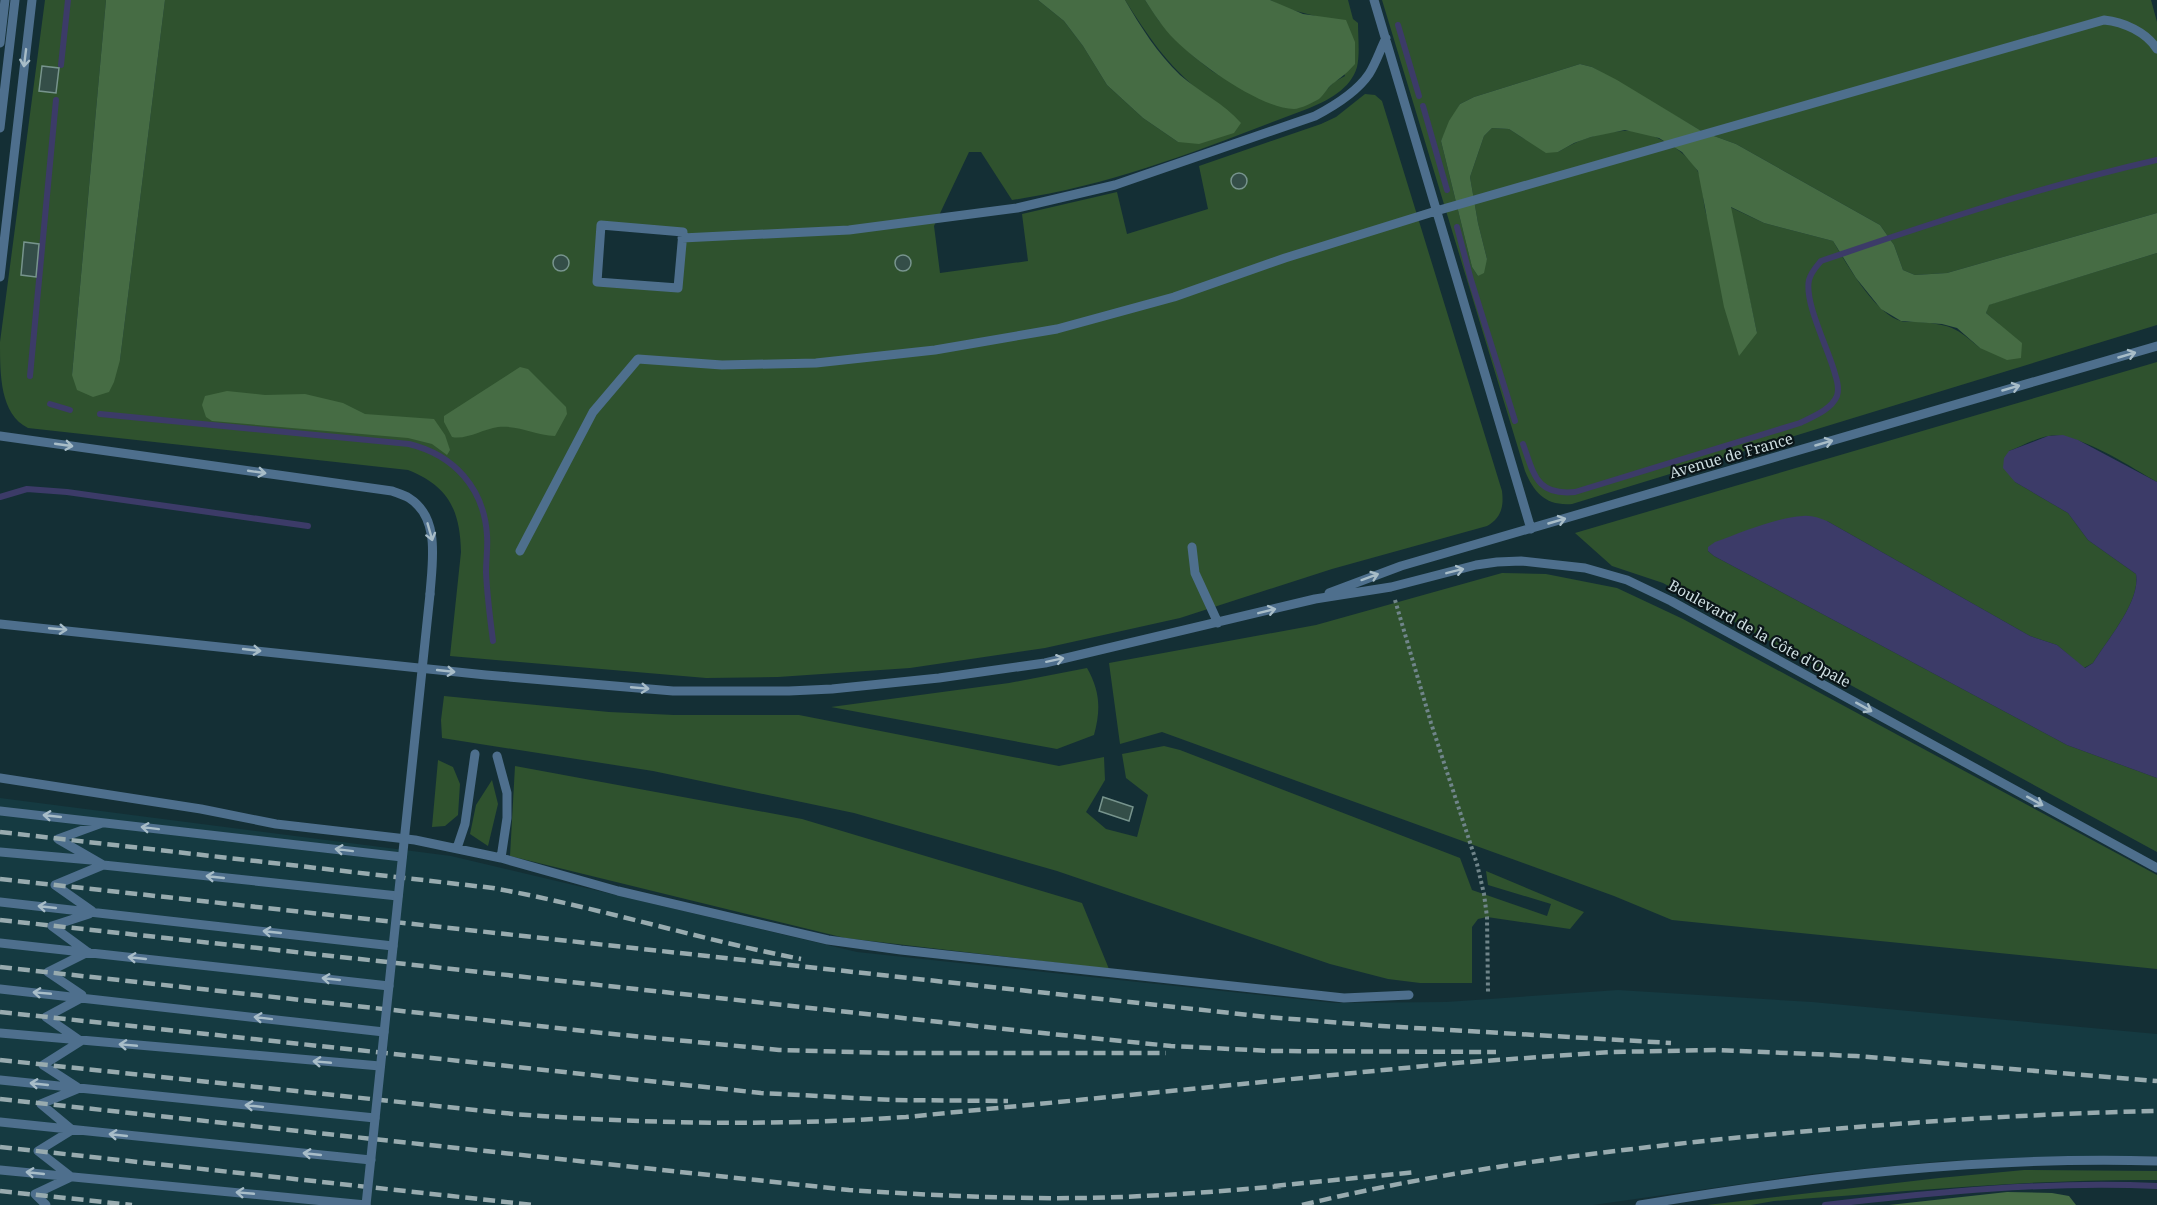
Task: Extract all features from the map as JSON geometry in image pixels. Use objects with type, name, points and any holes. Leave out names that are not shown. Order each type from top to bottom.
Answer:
[{"type":"lane","points":[[0,43],[5,0]]},
{"type":"lane","points":[[0,128],[15,0]]},
{"type":"lane","points":[[0,277],[32,0]]},
{"type":"lane","points":[[1374,0],[1531,529]]},
{"type":"lane","points":[[520,551],[593,412],[638,359],[722,365],[816,363],[935,350],[1057,329],[1174,297],[1285,258],[1436,211],[2104,20],[2118,21],[2150,39],[2157,49]]},
{"type":"lane","points":[[682,238],[849,230],[936,220],[1017,208],[1115,185],[1315,116],[1332,107],[1368,75],[1386,38]]},
{"type":"lane","points":[[601,225],[682,232],[682,238],[678,288],[597,282],[601,225]]},
{"type":"lane","name":"Avenue de France","points":[[1315,599],[1401,566],[2157,346]]},
{"type":"lane","points":[[0,1170],[366,1205],[430,594],[433,543],[430,529],[421,510],[410,498],[392,491],[3,436]]},
{"type":"lane","points":[[1192,547],[1195,573],[1218,623]]},
{"type":"lane","name":"Boulevard de la Côte d'Opale","points":[[1315,599],[1391,587],[1476,565],[1521,561],[1585,568],[1627,580],[1681,606],[2157,868]]},
{"type":"lane","points":[[0,624],[475,674],[673,691],[832,689],[939,678],[1045,663],[1315,599]]},
{"type":"lane","points":[[457,848],[465,824],[475,754]]},
{"type":"lane","points":[[497,756],[507,793],[507,818],[501,858]]},
{"type":"lane","points":[[0,778],[201,809],[276,824],[402,838],[457,848],[618,891],[828,940],[1334,997],[1409,995]]},
{"type":"lane","points":[[0,811],[402,857]]},
{"type":"lane","points":[[100,863],[58,839],[104,822]]},
{"type":"lane","points":[[0,852],[398,896]]},
{"type":"lane","points":[[94,912],[55,885],[100,863]]},
{"type":"lane","points":[[0,902],[393,946]]},
{"type":"lane","points":[[88,952],[52,926],[94,912]]},
{"type":"lane","points":[[0,943],[389,986]]},
{"type":"lane","points":[[84,997],[48,972],[88,952]]},
{"type":"lane","points":[[0,989],[384,1032]]},
{"type":"lane","points":[[81,1041],[46,1017],[84,997]]},
{"type":"lane","points":[[0,1033],[380,1066]]},
{"type":"lane","points":[[79,1088],[43,1065],[81,1041]]},
{"type":"lane","points":[[0,1080],[375,1118]]},
{"type":"lane","points":[[72,1130],[41,1104],[79,1088]]},
{"type":"lane","points":[[0,1122],[370,1160]]},
{"type":"lane","points":[[70,1176],[38,1151],[72,1130]]},
{"type":"lane","points":[[1641,1205],[1825,1179],[1976,1165],[2052,1161],[2157,1161]]},
{"type":"lane","points":[[46,1205],[35,1194],[70,1176]]},
{"type":"path","points":[[1391,587],[1431,723],[1477,864],[1487,916],[1488,992]]},
{"type":"shaded area","points":[[2063,435],[2078,440],[2157,482],[2157,778],[2067,745],[1708,551],[1708,547],[1715,542],[1770,522],[1803,516],[1818,518],[2030,636],[2057,645],[2085,668],[2093,663],[2128,608],[2136,585],[2136,574],[2088,540],[2068,513],[2015,482],[2003,468],[2004,458],[2009,451],[2048,436]]},
{"type":"shaded area","points":[[0,798],[451,856],[857,952],[1335,1003],[1446,1002],[1618,990],[1812,1002],[2157,1034],[2157,1156],[1943,1161],[1811,1174],[1593,1205],[0,1205]]},
{"type":"green space","points":[[45,0],[106,0],[72,375],[120,360],[165,0],[1038,0],[1064,21],[1083,46],[1107,85],[1143,118],[1178,142],[1201,92],[1168,61],[1125,0],[1145,0],[1159,21],[1193,56],[1212,71],[1251,94],[1319,98],[1334,82],[1345,76],[1323,18],[1288,9],[1270,0],[1348,0],[1353,19],[1358,23],[1359,51],[1354,75],[1344,88],[1307,109],[1162,163],[1089,185],[1012,200],[981,152],[969,152],[934,226],[940,273],[1028,261],[1022,214],[1117,192],[1127,234],[1208,209],[1199,166],[1321,124],[1336,117],[1365,94],[1375,95],[1382,101],[1502,491],[1502,502],[1498,516],[1487,526],[1332,569],[1180,618],[1045,648],[910,668],[778,677],[706,678],[450,656],[461,552],[458,523],[449,501],[442,492],[422,476],[408,470],[28,428],[19,422],[7,403],[1,380],[0,342]],"holes":[[[601,225],[682,232],[678,288],[597,282]]]},
{"type":"green space","points":[[106,0],[165,0],[120,360],[109,392],[93,397],[77,390],[72,375]]},
{"type":"green space","points":[[1038,0],[1125,0],[1150,39],[1172,67],[1187,81],[1227,109],[1241,123],[1234,133],[1199,144],[1178,142],[1143,118],[1107,85],[1083,46],[1064,21]]},
{"type":"green space","points":[[1145,0],[1270,0],[1303,14],[1346,20],[1355,42],[1355,64],[1319,99],[1297,109],[1280,107],[1248,93],[1199,61],[1171,35]]},
{"type":"green space","points":[[1382,0],[2151,0],[2157,22],[2157,213],[1947,273],[1915,275],[1903,270],[1894,245],[1880,225],[1736,144],[1703,132],[1592,67],[1580,64],[1474,97],[1460,104],[1441,141],[1472,267],[1478,276],[1487,259],[1470,177],[1484,136],[1492,128],[1509,129],[1523,138],[1558,152],[1581,140],[1598,135],[1633,131],[1654,137],[1674,147],[1697,170],[1708,219],[1757,333],[1730,207],[1764,223],[1833,241],[1862,287],[1881,309],[1903,322],[1930,323],[1952,328],[1980,348],[1999,324],[1986,313],[1988,305],[2157,253],[2157,325],[1572,504],[1555,503],[1537,492],[1525,471]]},
{"type":"green space","points":[[1580,64],[1592,67],[1617,80],[1703,132],[1736,144],[1880,225],[1894,245],[1903,270],[1915,275],[1947,273],[2157,213],[2157,253],[1989,305],[1986,313],[2022,343],[2021,358],[2007,360],[1980,348],[1957,328],[1942,324],[1901,321],[1881,309],[1856,278],[1833,241],[1764,223],[1731,207],[1757,333],[1739,356],[1724,307],[1698,171],[1682,152],[1659,138],[1625,130],[1591,137],[1558,152],[1546,153],[1509,129],[1492,128],[1484,136],[1470,177],[1487,259],[1484,273],[1478,276],[1472,267],[1441,141],[1449,121],[1460,104],[1474,97]]},
{"type":"green space","points":[[2157,362],[2157,482],[2104,452],[2061,436],[2044,437],[2009,451],[2015,482],[2068,513],[2088,540],[2136,574],[2133,596],[2122,620],[2093,663],[2084,668],[2057,645],[2030,636],[1827,521],[1708,551],[2067,745],[2157,778],[2157,852],[1663,583],[1612,566],[1575,533]]},
{"type":"green space","points":[[520,367],[528,369],[566,407],[567,414],[555,436],[498,427],[463,437],[452,437],[444,422],[444,416]]},
{"type":"green space","points":[[227,391],[265,395],[305,394],[343,403],[365,414],[434,419],[445,435],[450,450],[447,455],[432,444],[408,438],[212,421],[206,417],[202,405],[205,396]]},
{"type":"green space","points":[[1502,573],[1546,574],[1617,588],[1683,619],[2157,875],[2157,969],[1672,920],[1614,896],[1162,732],[1120,744],[1109,663],[1316,625]]},
{"type":"green space","points":[[1087,668],[1095,685],[1098,700],[1098,717],[1094,735],[1057,749],[831,707],[1009,683]]},
{"type":"green space","points":[[444,696],[609,712],[674,715],[799,715],[1059,766],[1104,757],[1105,780],[1086,812],[1106,829],[1137,837],[1148,795],[1126,778],[1122,754],[1164,746],[1180,750],[1460,858],[1472,890],[1547,916],[1551,904],[1488,885],[1486,871],[1584,912],[1570,929],[1487,917],[1478,919],[1472,927],[1472,983],[1420,983],[1388,979],[1330,964],[1057,871],[854,813],[653,771],[442,738],[441,720]]},
{"type":"green space","points":[[438,760],[453,767],[460,784],[458,815],[445,826],[432,827]]},
{"type":"green space","points":[[515,766],[802,819],[1082,903],[1109,969],[845,938],[510,856]]},
{"type":"green space","points":[[492,780],[498,804],[488,846],[470,834],[476,805]]},
{"type":"green space","points":[[2024,1170],[2157,1171],[2157,1180],[2013,1184],[1774,1201],[1751,1205],[1707,1205],[1939,1178]]},
{"type":"green space","points":[[2007,1192],[2052,1193],[2069,1196],[2076,1205],[1889,1205]]},
{"type":"building","points":[[42,66],[59,68],[56,93],[39,91]]},
{"type":"building","points":[[1239,173],[1247,181],[1239,189],[1231,181]]},
{"type":"building","points":[[24,242],[39,244],[36,277],[21,275]]},
{"type":"building","points":[[561,255],[569,263],[561,271],[553,263]]},
{"type":"building","points":[[903,255],[911,263],[903,271],[895,263]]},
{"type":"building","points":[[1103,797],[1133,807],[1129,821],[1099,811]]},
{"type":"waterway","points":[[61,65],[68,0]]},
{"type":"waterway","points":[[1398,25],[1419,96]]},
{"type":"waterway","points":[[30,376],[56,100]]},
{"type":"waterway","points":[[1423,106],[1447,190]]},
{"type":"waterway","points":[[1523,444],[1538,481],[1552,490],[1575,492],[1800,423],[1826,409],[1838,394],[1836,376],[1813,314],[1808,290],[1811,274],[1821,261],[2030,193],[2157,160]]},
{"type":"waterway","points":[[1457,227],[1515,421]]},
{"type":"waterway","points":[[50,404],[70,410]]},
{"type":"waterway","points":[[100,414],[409,444],[440,456],[453,465],[473,488],[485,518],[486,581],[493,641]]},
{"type":"waterway","points":[[0,497],[27,489],[67,492],[308,526]]},
{"type":"waterway","points":[[1825,1205],[2032,1186],[2157,1186]]},
{"type":"railway","points":[[0,832],[493,888],[801,959]]},
{"type":"railway","points":[[0,879],[1267,1017],[1671,1043]]},
{"type":"railway","points":[[0,920],[1171,1046],[1271,1051],[1496,1052]]},
{"type":"railway","points":[[0,967],[779,1050],[888,1053],[1166,1053]]},
{"type":"railway","points":[[0,1012],[761,1093],[893,1100],[1008,1101]]},
{"type":"railway","points":[[0,1060],[514,1114],[710,1123],[807,1122],[906,1117],[1455,1063],[1611,1052],[1717,1050],[1856,1056],[2157,1081]]},
{"type":"railway","points":[[0,1099],[849,1190],[965,1196],[1081,1198],[1131,1197],[1281,1186]]},
{"type":"railway","points":[[1302,1205],[1459,1173],[1670,1145],[1940,1121],[2157,1111]]},
{"type":"railway","points":[[0,1147],[534,1205]]},
{"type":"railway","points":[[1274,1186],[1417,1172]]},
{"type":"railway","points":[[0,1191],[132,1205]]}]
